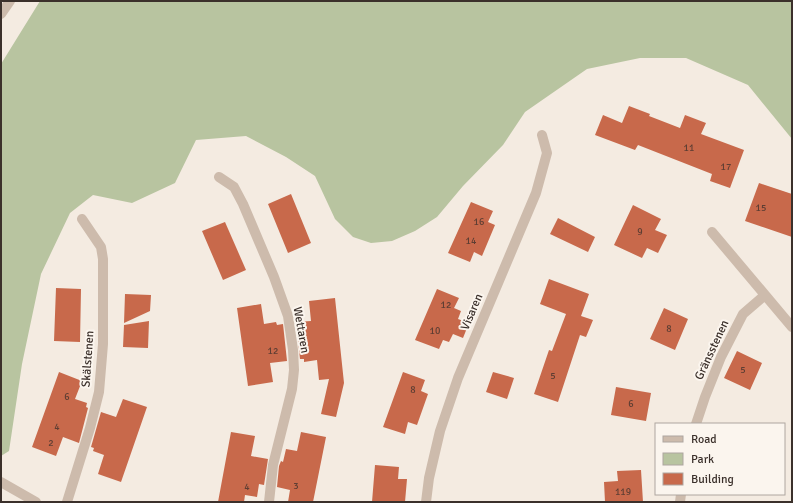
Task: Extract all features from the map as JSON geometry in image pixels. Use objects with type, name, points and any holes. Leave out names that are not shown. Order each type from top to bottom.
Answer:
[{"type":"street","points":[[1,14],[10,1]]},
{"type":"street","name":"Visaren","points":[[426,502],[440,431],[458,378],[536,193],[547,153],[542,135]]},
{"type":"street","name":"Wettaren","points":[[219,177],[234,187],[243,204],[274,277],[288,316],[293,350],[294,370],[292,389],[273,465],[269,502]]},
{"type":"street","name":"Skälstenen","points":[[66,502],[90,428],[99,392],[103,344],[101,247],[82,219]]},
{"type":"street","points":[[712,232],[792,327]]},
{"type":"street","name":"Gränsstenen","points":[[696,423],[721,357],[743,314],[765,295]]},
{"type":"street","points":[[1,482],[36,502]]},
{"type":"green space","points":[[40,1],[792,1],[792,139],[748,85],[686,58],[640,58],[587,69],[525,112],[503,145],[463,186],[437,217],[415,231],[392,241],[371,243],[353,237],[335,219],[315,176],[286,157],[246,136],[196,140],[175,183],[132,203],[93,195],[70,213],[41,274],[22,364],[9,451],[1,456],[1,64]]},
{"type":"building","points":[[629,106],[650,114],[649,116],[680,128],[685,115],[706,123],[701,134],[744,150],[730,188],[710,181],[712,174],[638,145],[635,150],[595,135],[603,115],[622,123]]},
{"type":"building","points":[[759,183],[792,194],[792,237],[745,221]]},
{"type":"building","points":[[291,194],[311,243],[288,253],[268,204]]},
{"type":"building","points":[[471,202],[493,211],[488,222],[495,225],[482,256],[474,252],[470,262],[448,253]]},
{"type":"building","points":[[633,205],[661,219],[655,230],[667,235],[658,253],[647,248],[642,258],[614,245]]},
{"type":"building","points":[[558,218],[595,237],[588,252],[550,234]]},
{"type":"building","points":[[225,222],[246,270],[223,280],[202,231]]},
{"type":"building","points":[[549,279],[589,294],[581,316],[593,320],[586,337],[580,335],[558,402],[534,394],[549,350],[552,351],[566,314],[540,304]]},
{"type":"building","points":[[56,288],[81,289],[80,342],[54,341]]},
{"type":"building","points":[[437,289],[459,298],[454,308],[461,311],[458,319],[469,323],[463,338],[453,334],[449,342],[443,340],[439,349],[415,340]]},
{"type":"building","points":[[125,294],[151,295],[150,311],[124,323]]},
{"type":"building","points":[[335,298],[344,383],[336,417],[321,414],[329,379],[319,380],[317,360],[304,362],[304,359],[300,359],[296,322],[311,321],[309,301]]},
{"type":"building","points":[[261,304],[264,324],[276,322],[277,325],[283,324],[287,361],[270,363],[273,382],[248,386],[237,308]]},
{"type":"building","points":[[664,308],[688,319],[675,350],[650,339]]},
{"type":"building","points":[[149,321],[148,348],[123,347],[124,325]]},
{"type":"building","points":[[737,351],[762,363],[750,390],[724,378]]},
{"type":"building","points":[[59,372],[82,381],[75,399],[87,403],[86,407],[88,408],[79,443],[63,437],[56,456],[32,447]]},
{"type":"building","points":[[403,372],[425,380],[421,391],[428,394],[417,425],[408,422],[405,434],[383,427]]},
{"type":"building","points":[[493,372],[514,378],[507,399],[486,392]]},
{"type":"building","points":[[616,387],[651,393],[646,421],[611,415]]},
{"type":"building","points":[[123,399],[147,407],[121,482],[98,474],[104,455],[93,451],[94,448],[91,447],[101,412],[116,417]]},
{"type":"building","points":[[231,432],[255,436],[251,456],[268,459],[264,485],[259,484],[257,497],[245,495],[244,502],[218,502]]},
{"type":"building","points":[[301,432],[326,437],[313,502],[288,502],[290,490],[277,487],[279,466],[281,461],[283,462],[286,449],[297,451]]},
{"type":"building","points":[[375,465],[399,467],[398,479],[407,479],[405,502],[372,502]]},
{"type":"building","points":[[641,470],[643,502],[605,502],[604,482],[618,481],[617,471]]}]
